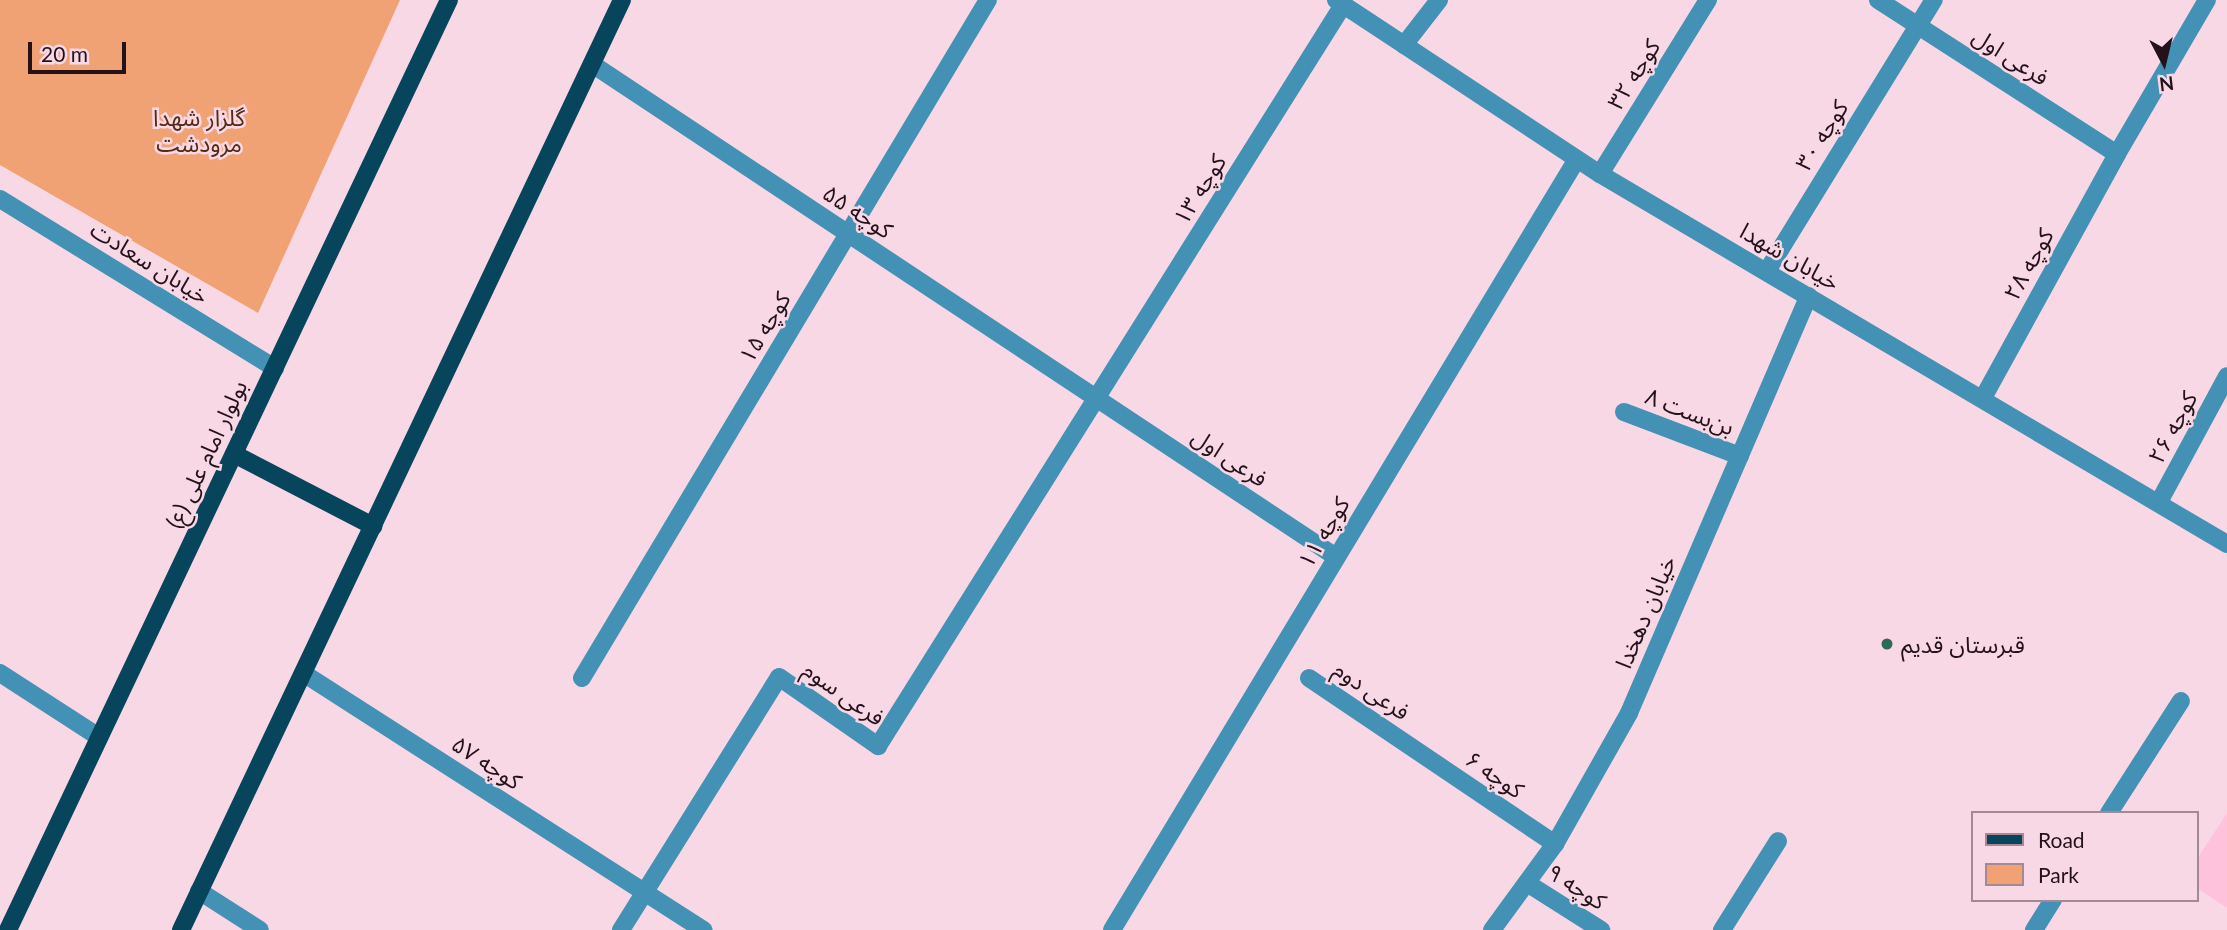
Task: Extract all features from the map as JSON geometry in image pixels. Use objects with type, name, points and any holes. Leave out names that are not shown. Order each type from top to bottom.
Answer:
[{"type":"main road","name":"بولوار امام علی (ع)","points":[[8,930],[449,0]]},
{"type":"main road","points":[[181,930],[622,0]]},
{"type":"main road","points":[[234,454],[373,526]]},
{"type":"street","name":"کوچه ۱۵","points":[[582,678],[988,0]]},
{"type":"street","points":[[1404,45],[1439,0]]},
{"type":"street","name":"کوچه ۳۲","points":[[1600,174],[1708,0]]},
{"type":"street","name":"فرعی اول","points":[[1878,0],[2117,154]]},
{"type":"street","name":"کوچه ۳۰","points":[[1767,271],[1934,0]]},
{"type":"street","name":"کوچه ۲۸","points":[[1983,398],[2117,154],[2207,0]]},
{"type":"street","name":"خیابان شهدا","points":[[1339,3],[1600,174],[2160,502],[2227,544]]},
{"type":"street","name":"کوچه ۱۳","points":[[1097,398],[1339,3]]},
{"type":"street","name":"کوچه ۵۵","points":[[592,64],[1097,398]]},
{"type":"street","name":"کوچه ۱۱","points":[[1111,930],[1577,159]]},
{"type":"street","name":"خیابان سعادت","points":[[0,199],[275,368]]},
{"type":"street","name":"خیابان دهخدا","points":[[1492,930],[1555,844],[1629,713],[1809,296]]},
{"type":"street","name":"کوچه ۲۶","points":[[2160,502],[2227,376]]},
{"type":"street","name":"فرعی اول","points":[[1097,398],[1336,557]]},
{"type":"street","name":"فرعی سوم","points":[[645,892],[779,677],[878,747],[1097,398]]},
{"type":"street","name":"بن‌بست ۸","points":[[1624,412],[1740,456]]},
{"type":"street","points":[[0,673],[99,737]]},
{"type":"street","name":"کوچه ۵۷","points":[[303,673],[645,892]]},
{"type":"street","name":"فرعی دوم","points":[[1309,678],[1407,744]]},
{"type":"street","points":[[2110,811],[2181,701]]},
{"type":"street","name":"کوچه ۶","points":[[1407,744],[1555,844]]},
{"type":"street","points":[[1722,930],[1778,841]]},
{"type":"street","name":"کوچه ۹","points":[[1527,883],[1601,930]]},
{"type":"street","points":[[199,891],[260,930]]},
{"type":"street","points":[[621,930],[645,892],[704,930]]},
{"type":"street","points":[[2034,930],[2052,902]]},
{"type":"shaded area","points":[[2227,813],[2227,908],[2199,889],[2199,856]]},
{"type":"green space","name":"گلزار شهدا مرودشت","points":[[0,0],[400,0],[258,313],[0,165]]},
{"type":"place","name":"قبرستان قدیم","points":[[1887,644]]}]
